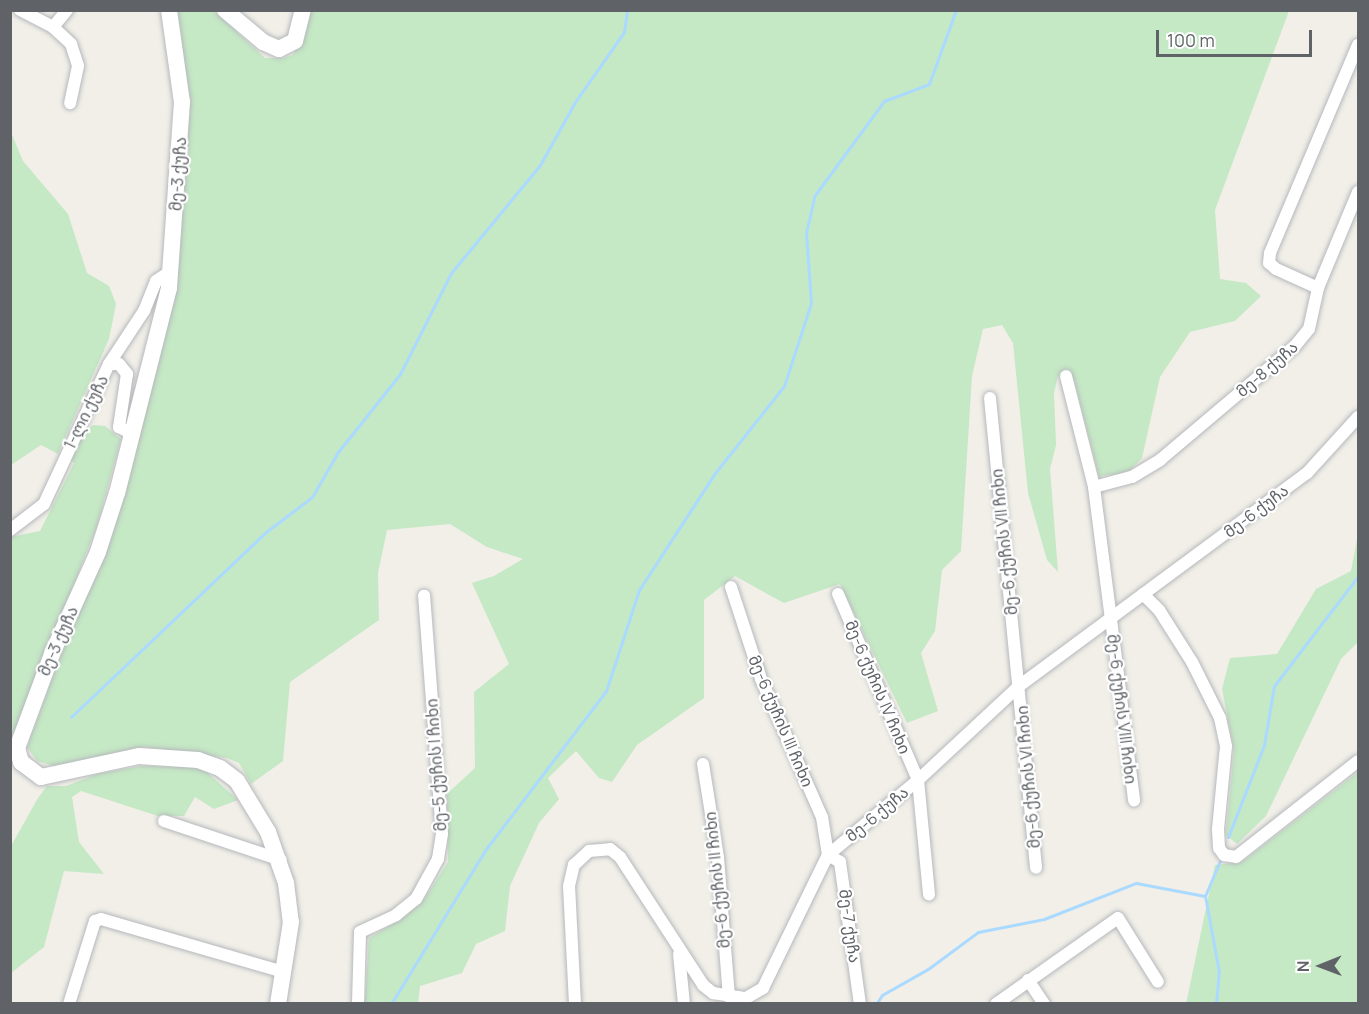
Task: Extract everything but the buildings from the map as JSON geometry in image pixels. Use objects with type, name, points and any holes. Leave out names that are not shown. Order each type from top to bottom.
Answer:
[{"type":"street","points":[[20,10],[53,27],[71,44],[78,66],[70,104]]},
{"type":"street","points":[[53,27],[67,10]]},
{"type":"street","name":"მე-3 ქუჩა","points":[[169,10],[179,65],[182,102],[171,271],[132,434],[98,552],[15,741],[21,762],[41,777],[139,756],[198,760],[220,768],[252,802],[281,860],[291,922],[279,1004]]},
{"type":"street","points":[[226,11],[263,42],[279,49],[295,41],[303,10]]},
{"type":"street","points":[[1318,288],[1276,269],[1269,263],[1270,253],[1359,45]]},
{"type":"street","name":"მე-8 ქუჩა","points":[[1094,487],[1132,477],[1160,460],[1295,346],[1309,329],[1318,288],[1359,192]]},
{"type":"street","points":[[109,364],[144,311],[156,280],[171,271]]},
{"type":"street","name":"1-ლი ქუჩა","points":[[10,530],[44,504],[109,364],[119,364],[127,374],[119,427],[132,434]]},
{"type":"street","points":[[1066,376],[1094,487],[1110,619]]},
{"type":"street","name":"მე-6 ქუჩის VII ჩიხი","points":[[990,398],[1019,686]]},
{"type":"street","name":"მე-6 ქუჩა","points":[[729,997],[746,998],[763,988],[828,855],[918,780],[1019,686],[1307,473],[1359,417]]},
{"type":"street","name":"მე-6 ქუჩის III ჩიხი","points":[[731,588],[761,679],[822,817],[828,855]]},
{"type":"street","name":"მე-6 ქუჩის IV ჩიხი","points":[[838,594],[918,780],[929,894]]},
{"type":"street","points":[[1143,594],[1159,610],[1192,662],[1220,718],[1226,746],[1218,829],[1219,848],[1224,855],[1236,857],[1359,761]]},
{"type":"street","name":"მე-5 ქუჩის I ჩიხი","points":[[358,1004],[360,932],[396,915],[416,899],[438,859],[442,834],[424,596]]},
{"type":"street","name":"მე-6 ქუჩის VIII ჩიხი","points":[[1110,619],[1134,800]]},
{"type":"street","name":"მე-6 ქუჩის VI ჩიხი","points":[[1019,686],[1036,868]]},
{"type":"street","name":"მე-6 ქუჩის II ჩიხი","points":[[703,764],[718,858],[729,997]]},
{"type":"street","points":[[164,822],[281,860]]},
{"type":"street","points":[[575,1004],[569,886],[574,865],[589,851],[610,849],[620,857],[679,952],[703,985],[729,997]]},
{"type":"street","name":"მე-7 ქუჩა","points":[[828,855],[840,862],[861,1004]]},
{"type":"street","points":[[996,1004],[1118,918],[1158,982]]},
{"type":"street","points":[[69,1004],[95,921],[101,919],[284,972]]},
{"type":"street","points":[[679,952],[684,1004]]},
{"type":"street","points":[[1028,980],[1044,1004]]},
{"type":"green space","points":[[309,10],[1289,11],[1215,210],[1220,279],[1246,283],[1261,296],[1235,321],[1190,332],[1160,377],[1142,458],[1127,473],[1099,476],[1074,380],[1058,376],[1054,393],[1056,445],[1050,469],[1058,572],[1047,560],[1028,493],[1013,343],[1002,325],[983,329],[972,376],[961,551],[942,570],[935,631],[921,653],[938,711],[907,723],[840,584],[784,603],[735,576],[704,600],[704,698],[637,745],[612,782],[599,778],[576,751],[548,778],[559,799],[539,823],[510,886],[505,931],[476,944],[462,973],[420,986],[418,1004],[365,1003],[369,938],[404,917],[425,898],[448,862],[447,794],[475,768],[474,692],[509,664],[472,583],[494,576],[523,559],[487,547],[450,524],[387,530],[378,573],[379,620],[290,682],[283,761],[251,784],[239,763],[227,758],[144,747],[61,768],[37,761],[27,747],[78,608],[177,263],[174,11],[214,11],[265,58],[283,58],[293,55],[306,31]]},
{"type":"green space","points":[[10,130],[23,161],[68,214],[87,273],[109,286],[116,304],[109,339],[58,454],[41,445],[11,465]]},
{"type":"green space","points":[[94,425],[105,426],[121,439],[97,526],[15,732],[11,734],[10,537],[40,531],[74,463],[70,460],[83,430]]},
{"type":"green space","points":[[1358,534],[1358,642],[1341,659],[1266,816],[1237,844],[1226,835],[1234,750],[1222,689],[1230,658],[1277,654],[1316,589],[1351,571]]},
{"type":"green space","points":[[141,766],[201,767],[238,800],[214,809],[195,797],[184,816],[158,816],[81,791],[72,797],[79,842],[104,874],[64,871],[44,947],[11,973],[11,846],[38,798],[47,786],[66,786],[97,774]]},
{"type":"green space","points":[[1358,772],[1358,1003],[1186,1004],[1215,865],[1242,862]]},
{"type":"waterway","points":[[71,717],[266,532],[312,497],[338,452],[400,374],[451,273],[540,165],[575,102],[624,32],[627,10]]},
{"type":"waterway","points":[[391,1004],[486,849],[606,691],[639,590],[715,473],[784,386],[811,303],[806,233],[815,195],[884,101],[929,84],[956,10]]},
{"type":"waterway","points":[[1228,837],[1264,745],[1274,686],[1358,576]]},
{"type":"waterway","points":[[1216,1004],[1219,972],[1205,896],[1220,861]]},
{"type":"waterway","points":[[876,1004],[882,995],[928,969],[978,932],[1044,919],[1136,883],[1205,896]]}]
